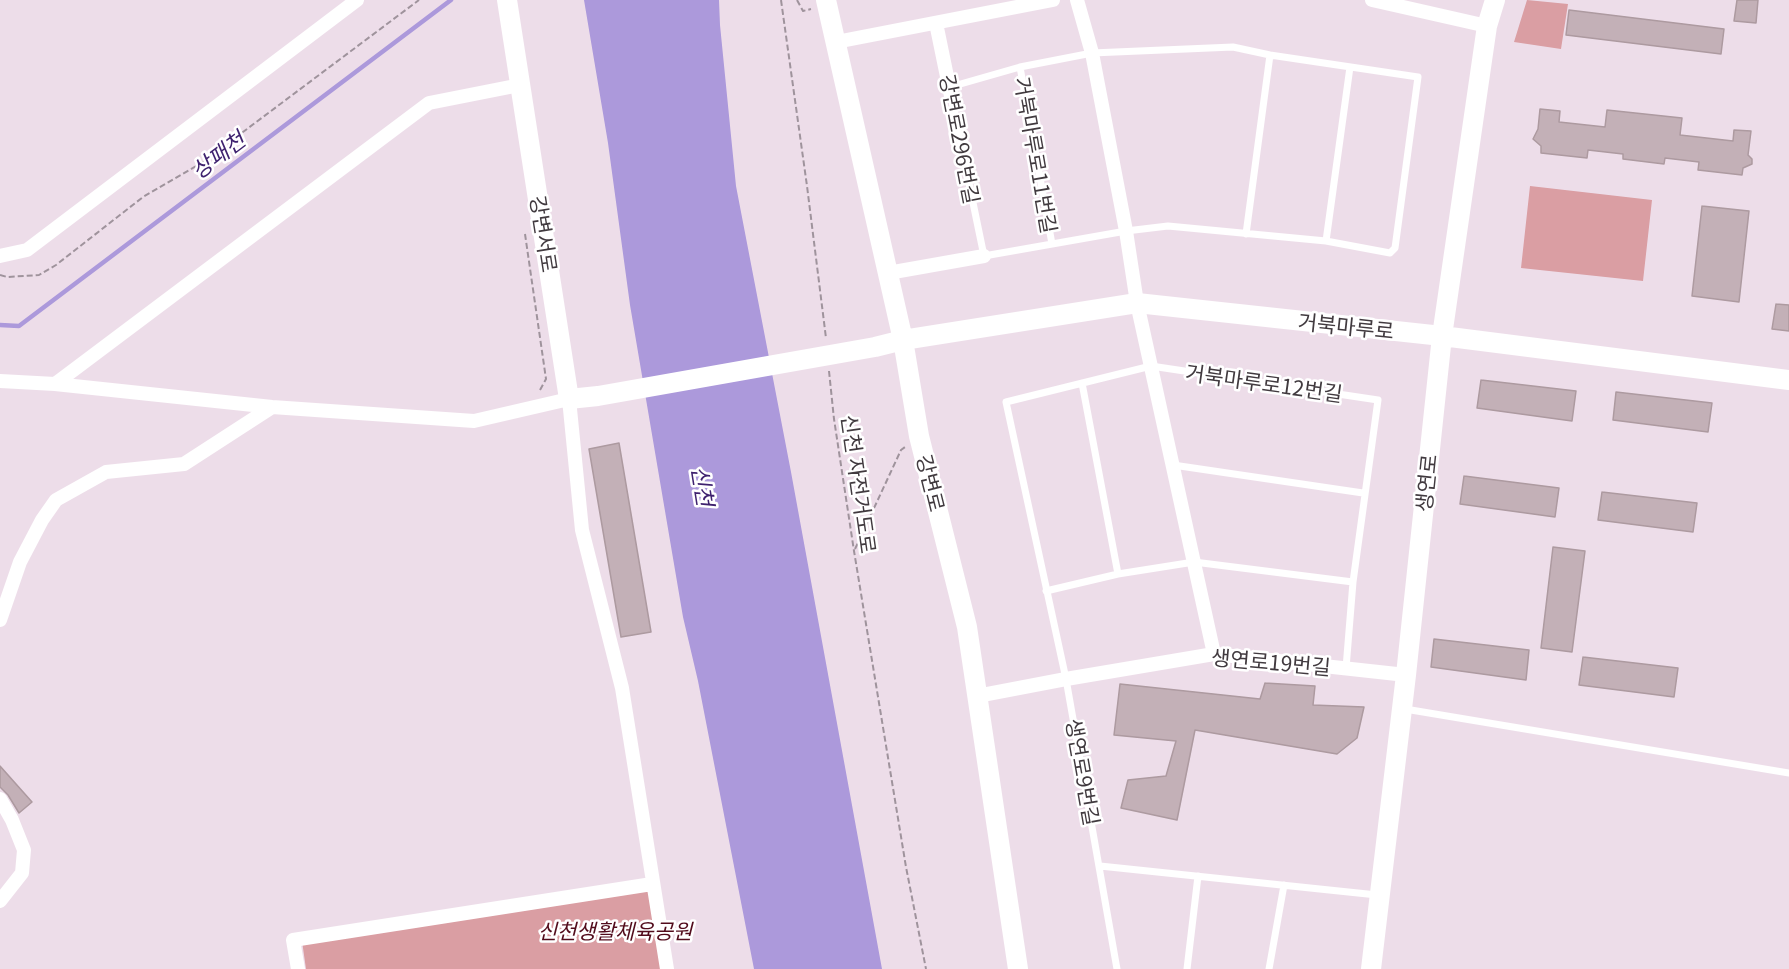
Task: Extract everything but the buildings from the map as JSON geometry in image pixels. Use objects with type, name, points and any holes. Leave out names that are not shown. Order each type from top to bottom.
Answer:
[{"type":"street","points":[[0,256],[27,250],[357,0]]},
{"type":"street","name":"강변서로","points":[[507,0],[569,399]]},
{"type":"street","name":"강변로","points":[[826,0],[903,340],[919,436],[967,627],[1018,969]]},
{"type":"street","points":[[836,42],[1053,0]]},
{"type":"street","points":[[1077,0],[1092,53],[1126,231],[1137,303]]},
{"type":"street","points":[[1372,0],[1487,26]]},
{"type":"street","name":"생연로","points":[[1371,969],[1406,675],[1442,336],[1487,26],[1495,0]]},
{"type":"street","name":"강변로296번길","points":[[936,23],[951,96]]},
{"type":"street","points":[[55,384],[429,103],[519,77]]},
{"type":"street","name":"거북마루로11번길","points":[[888,273],[984,256]]},
{"type":"street","name":"거북마루로","points":[[569,399],[598,396],[903,340],[1137,303],[1442,336],[1789,380]]},
{"type":"street","name":"거북마루로12번길","points":[[1137,303],[1214,654]]},
{"type":"street","points":[[0,381],[55,384],[272,407],[474,421],[569,399],[582,530],[622,688],[667,969]]},
{"type":"street","points":[[0,620],[20,562],[42,520],[56,500],[106,472],[184,464],[272,407]]},
{"type":"street","name":"생연로19번길","points":[[977,696],[1214,654],[1406,675]]},
{"type":"street","points":[[0,799],[12,820],[24,850],[22,873],[0,901]]},
{"type":"street","points":[[298,969],[293,940],[652,884]]},
{"type":"lane","name":"거북마루로11번길","points":[[1052,244],[1020,67],[1092,53],[1233,47],[1270,55]]},
{"type":"lane","points":[[1270,55],[1350,67],[1418,77],[1395,248],[1390,253],[1326,241],[1246,234],[1270,55]]},
{"type":"lane","points":[[951,96],[957,85],[1020,67]]},
{"type":"lane","points":[[1326,241],[1350,67]]},
{"type":"lane","name":"강변로296번길","points":[[951,96],[984,256]]},
{"type":"lane","name":"거북마루로11번길","points":[[984,256],[1167,226],[1246,234]]},
{"type":"lane","name":"거북마루로12번길","points":[[1046,591],[1006,402],[1151,366],[1378,400],[1364,493]]},
{"type":"lane","points":[[1082,383],[1118,574]]},
{"type":"lane","points":[[1173,465],[1364,493],[1353,582],[1346,668]]},
{"type":"lane","points":[[1066,679],[1046,591],[1118,574],[1194,562],[1353,582]]},
{"type":"lane","name":"생연로9번길","points":[[1066,679],[1117,969]]},
{"type":"lane","points":[[1402,708],[1789,773]]},
{"type":"lane","points":[[1100,866],[1380,896]]},
{"type":"lane","points":[[1187,969],[1198,876]]},
{"type":"lane","points":[[1269,969],[1284,885]]},
{"type":"path","points":[[0,274],[7,277],[39,275],[56,265],[143,197],[203,162],[419,0]]},
{"type":"path","points":[[781,0],[824,312],[826,343]]},
{"type":"path","points":[[524,228],[546,378],[538,394]]},
{"type":"path","name":"신천 자전거도로","points":[[829,364],[834,419],[854,551],[906,867],[926,969]]},
{"type":"path","points":[[854,551],[901,450],[919,436]]},
{"type":"green space","points":[[1527,0],[1568,4],[1561,49],[1514,42]]},
{"type":"green space","points":[[1530,186],[1652,200],[1643,281],[1521,268]]},
{"type":"green space","name":"신천생활체육공원","points":[[651,888],[664,969],[306,969],[302,941]]},
{"type":"water","name":"신천","points":[[584,0],[719,0],[736,186],[882,969],[754,969],[698,681],[683,617],[630,305],[608,143]]},
{"type":"waterway","name":"상패천","points":[[0,325],[19,326],[451,0]]}]
